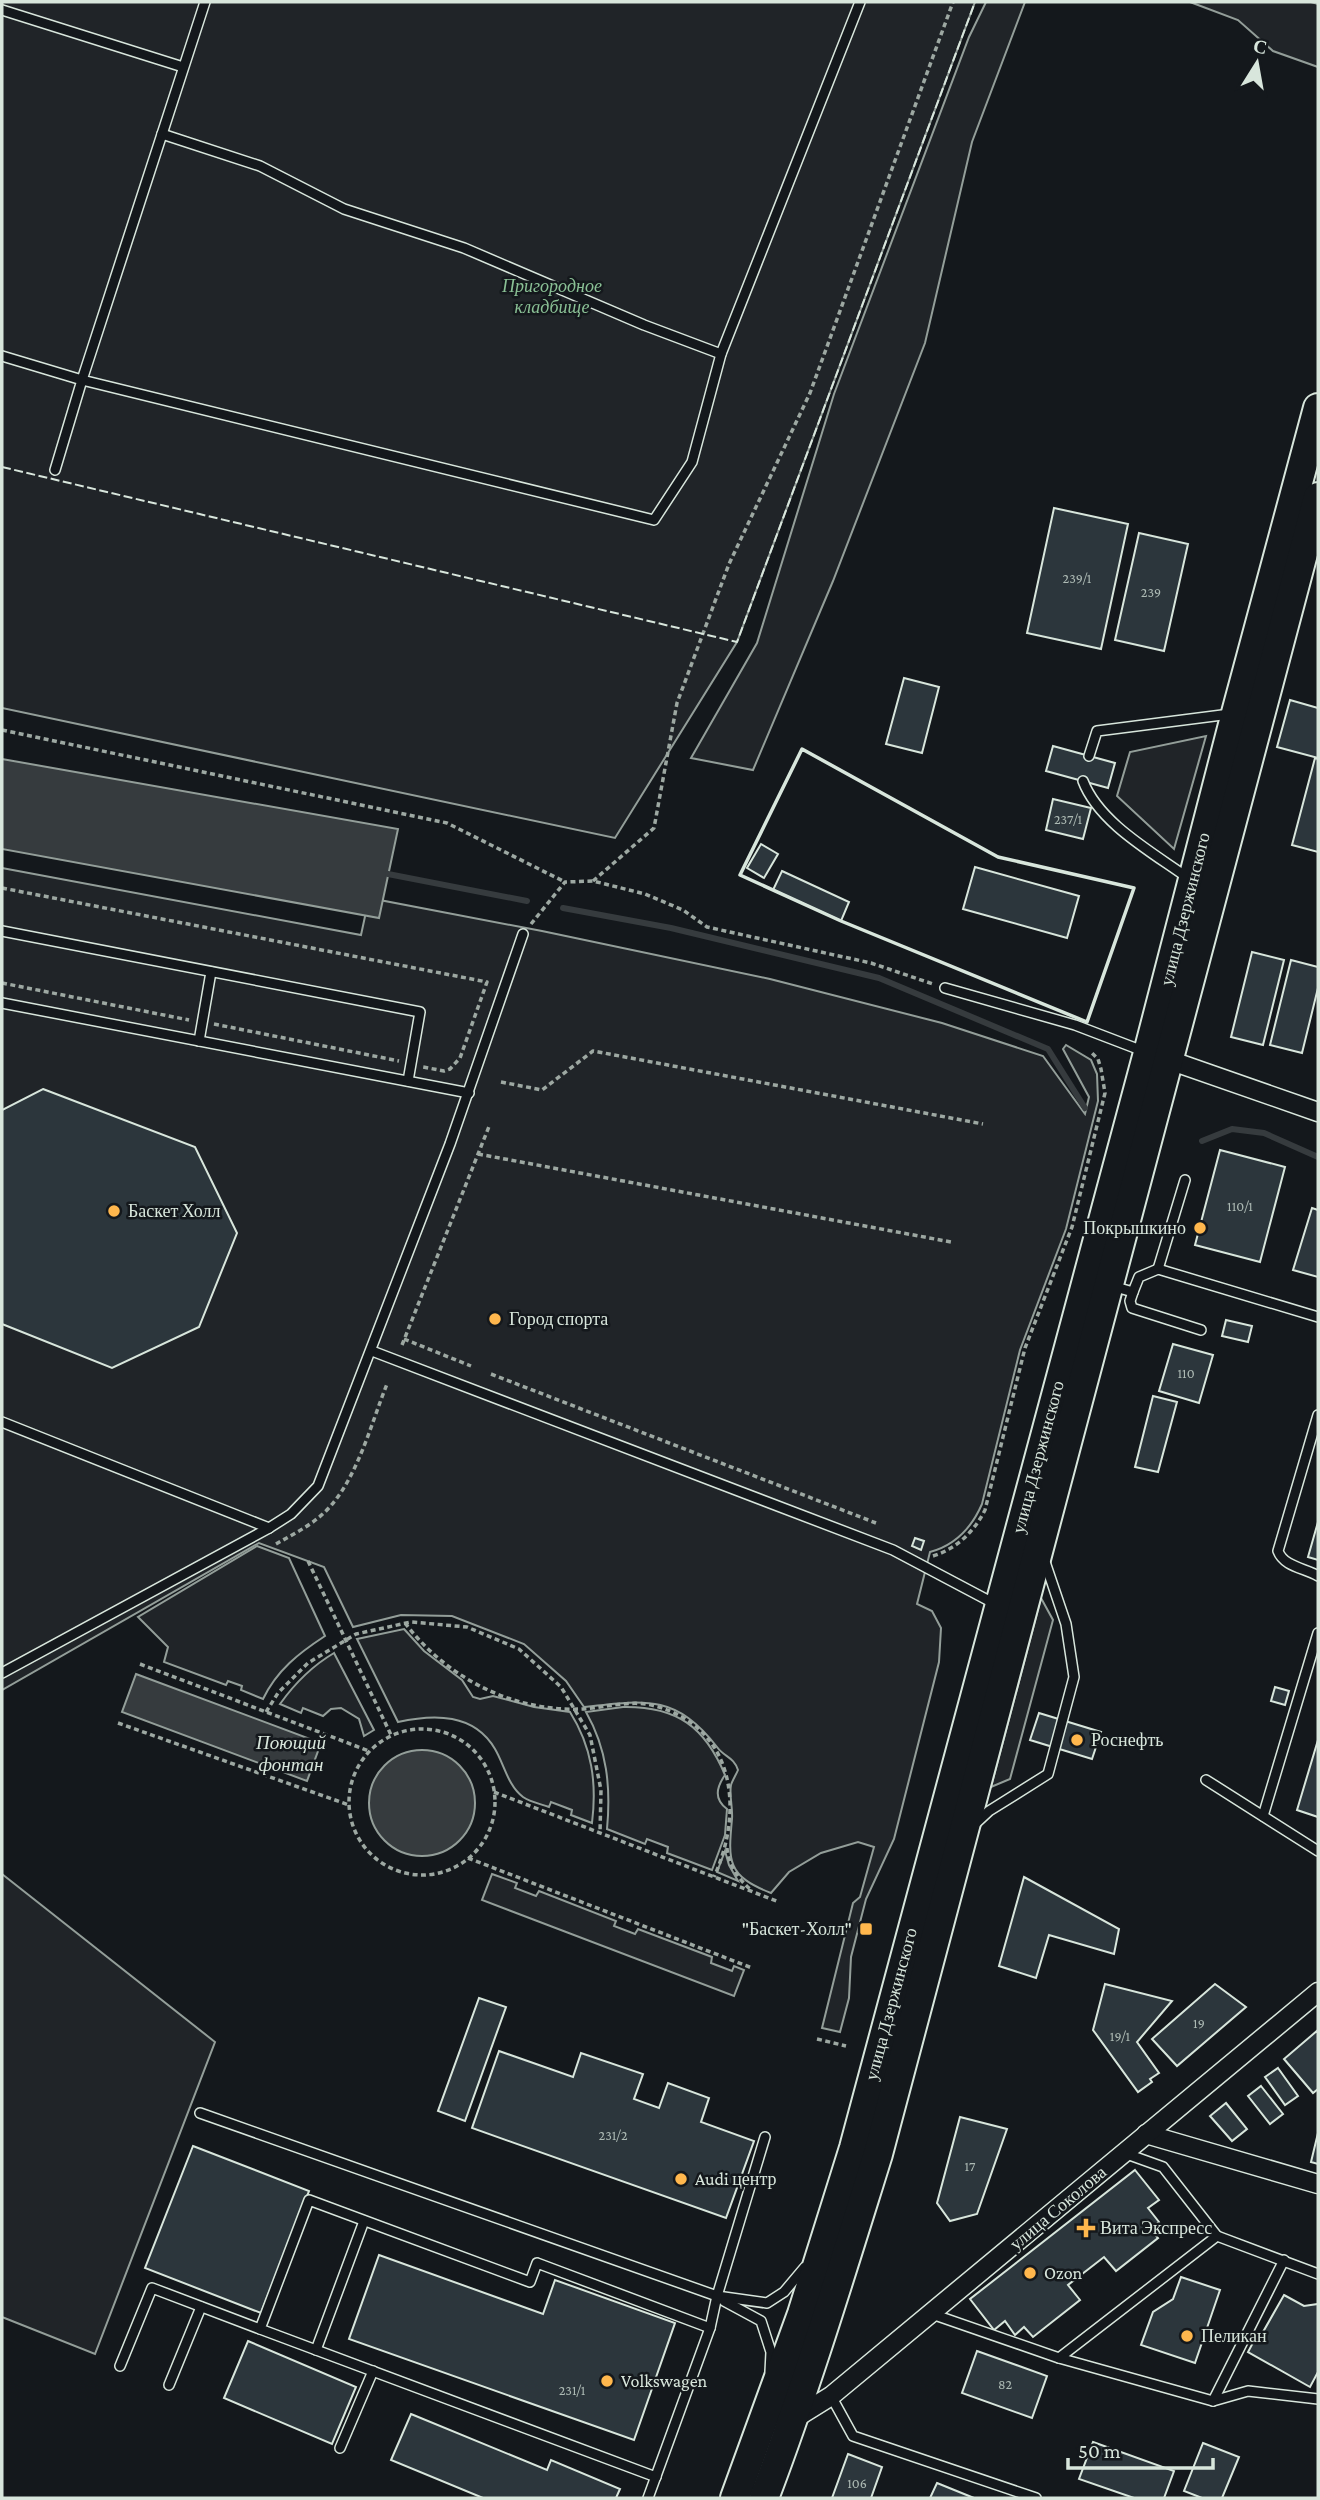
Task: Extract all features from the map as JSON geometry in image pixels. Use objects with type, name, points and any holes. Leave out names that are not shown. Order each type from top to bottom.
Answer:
[{"type":"main road","name":"улица Дзержинского","points":[[764,2498],[794,2418],[878,2154],[961,1837],[1009,1611],[1039,1546],[1121,1288],[1158,1056],[1192,881],[1318,408]]},
{"type":"main road","name":"улица Дзержинского","points":[[735,2498],[766,2415],[854,2148],[1009,1611],[1158,1056],[1317,508]]},
{"type":"street","points":[[1158,1056],[1318,1112]]},
{"type":"street","name":"улица Соколова","points":[[794,2418],[831,2396],[932,2314],[1318,1992]]},
{"type":"street","points":[[1146,2134],[1318,2184]]},
{"type":"lane","points":[[55,470],[205,2]]},
{"type":"lane","points":[[2,356],[82,380],[654,520],[692,462],[721,354],[860,2]]},
{"type":"lane","points":[[2,10],[183,67]]},
{"type":"lane","points":[[162,134],[260,166],[344,209],[464,248],[644,325],[721,354]]},
{"type":"lane","points":[[1089,756],[1097,731],[1236,713]]},
{"type":"lane","points":[[1083,781],[1088,795],[1108,819],[1192,881]]},
{"type":"lane","points":[[2,931],[420,1013],[408,1081]]},
{"type":"lane","points":[[2,1673],[269,1528],[291,1514],[318,1486],[469,1093],[523,934]]},
{"type":"lane","points":[[199,1041],[211,972]]},
{"type":"lane","points":[[945,988],[1075,1025],[1158,1056]]},
{"type":"lane","points":[[2,1003],[469,1093]]},
{"type":"lane","points":[[1158,1269],[1185,1180]]},
{"type":"lane","points":[[1201,1330],[1137,1311],[1130,1305],[1121,1288],[1158,1269],[1318,1317]]},
{"type":"lane","points":[[372,1351],[892,1550],[1009,1611]]},
{"type":"lane","points":[[1318,1415],[1278,1551],[1281,1559],[1318,1576]]},
{"type":"lane","points":[[2,1422],[269,1528]]},
{"type":"lane","points":[[961,1837],[989,1811],[1048,1774],[1068,1701],[1074,1676],[1066,1624],[1039,1546]]},
{"type":"lane","points":[[1263,1816],[1318,1633]]},
{"type":"lane","points":[[1206,1780],[1318,1851]]},
{"type":"lane","points":[[200,2113],[717,2296],[746,2302],[767,2303],[784,2292],[800,2274],[833,2214]]},
{"type":"lane","points":[[648,2498],[710,2328],[717,2296],[765,2137]]},
{"type":"lane","points":[[1124,2153],[1163,2166],[1217,2236],[1318,2274]]},
{"type":"lane","points":[[260,2329],[309,2200],[530,2282],[537,2263],[710,2328]]},
{"type":"lane","points":[[316,2350],[364,2221]]},
{"type":"lane","points":[[1059,2358],[1217,2236]]},
{"type":"lane","points":[[1213,2401],[1284,2260]]},
{"type":"lane","points":[[120,2366],[152,2288],[656,2477]]},
{"type":"lane","points":[[717,2296],[761,2321],[771,2352],[766,2415]]},
{"type":"lane","points":[[169,2385],[201,2307]]},
{"type":"lane","points":[[932,2314],[1059,2358],[1213,2401],[1248,2390],[1318,2399]]},
{"type":"lane","points":[[340,2448],[373,2371]]},
{"type":"lane","points":[[831,2396],[853,2435],[1035,2498]]},
{"type":"path","points":[[593,881],[654,828],[677,703],[729,564],[810,393],[953,2]]},
{"type":"path","points":[[2,730],[447,823],[565,882],[593,881],[645,894],[683,910],[707,927],[871,962],[945,988]]},
{"type":"path","points":[[523,934],[565,882]]},
{"type":"path","points":[[2,888],[487,982],[460,1058],[455,1065],[444,1071],[411,1063]]},
{"type":"path","points":[[501,1082],[542,1090],[593,1051],[983,1124]]},
{"type":"path","points":[[924,1556],[942,1553],[961,1541],[973,1531],[985,1510],[1025,1348],[1072,1227],[1105,1093],[1098,1059],[1090,1051]]},
{"type":"path","points":[[402,1345],[490,1124]]},
{"type":"path","points":[[478,1154],[951,1242]]},
{"type":"path","points":[[404,1339],[471,1366]]},
{"type":"path","points":[[491,1374],[876,1523]]},
{"type":"path","points":[[276,1544],[317,1519],[333,1505],[354,1466],[387,1384]]},
{"type":"path","points":[[307,1561],[391,1735]]},
{"type":"path","points":[[266,1712],[278,1693],[308,1663],[356,1634],[411,1622],[467,1627],[519,1649],[561,1686],[590,1735],[601,1790],[600,1833]]},
{"type":"path","points":[[405,1623],[422,1646],[448,1667],[478,1686],[509,1698],[539,1706],[574,1710],[627,1704],[652,1705],[676,1713],[699,1728],[716,1749],[727,1773],[730,1798],[723,1855],[713,1877]]},
{"type":"path","points":[[140,1664],[369,1751]]},
{"type":"path","points":[[118,1723],[349,1805]]},
{"type":"path","points":[[414,1728],[439,1730],[461,1740],[480,1756],[491,1777],[496,1801],[492,1826],[480,1847],[468,1858],[440,1873],[416,1875],[393,1870],[372,1857],[357,1838],[349,1815],[348,1791],[356,1768],[369,1751],[391,1735],[414,1728]]},
{"type":"path","points":[[494,1792],[779,1902]]},
{"type":"path","points":[[726,1841],[732,1866],[740,1880],[754,1892]]},
{"type":"path","points":[[468,1858],[752,1968]]},
{"type":"path","points":[[817,2039],[846,2046]]},
{"type":"green space","name":"Пригородное кладбище","points":[[2,2],[975,2],[737,642],[615,838],[2,708]]},
{"type":"green space","points":[[986,2],[1025,2],[972,142],[925,343],[833,581],[753,770],[691,758],[757,643],[834,394],[969,37]]},
{"type":"green space","points":[[1190,2],[1318,4],[1318,67],[1273,51],[1238,20]]},
{"type":"green space","points":[[1206,736],[1174,849],[1117,796],[1130,752]]},
{"type":"green space","name":"Город спорта","points":[[2,868],[361,935],[369,898],[770,979],[942,1023],[1043,1056],[1085,1114],[1089,1097],[1063,1049],[1066,1045],[1091,1060],[1097,1074],[1098,1101],[1066,1229],[1020,1350],[982,1504],[962,1534],[948,1545],[930,1552],[917,1604],[932,1611],[941,1628],[939,1662],[894,1839],[866,1899],[851,1957],[849,1998],[840,2032],[822,2028],[853,1903],[860,1897],[874,1847],[858,1842],[821,1853],[789,1872],[771,1893],[757,1887],[738,1873],[731,1856],[731,1789],[738,1770],[734,1762],[688,1717],[673,1709],[642,1703],[584,1707],[566,1681],[524,1644],[452,1616],[401,1615],[353,1627],[324,1567],[259,1543],[2,1690]]},
{"type":"green space","points":[[257,1546],[289,1558],[325,1636],[290,1663],[275,1679],[263,1699],[241,1690],[242,1686],[228,1681],[226,1685],[164,1662],[168,1647],[138,1617]]},
{"type":"green space","points":[[1041,1598],[1053,1620],[1010,1779],[991,1787]]},
{"type":"green space","points":[[404,1629],[424,1651],[462,1680],[473,1697],[480,1699],[493,1696],[534,1707],[570,1712],[583,1738],[591,1766],[594,1794],[592,1823],[571,1815],[572,1810],[551,1802],[549,1807],[523,1797],[510,1781],[495,1749],[476,1728],[452,1719],[439,1718],[398,1722],[357,1639]]},
{"type":"green space","points":[[334,1653],[374,1730],[364,1736],[359,1719],[341,1708],[331,1709],[323,1716],[303,1708],[301,1713],[280,1704],[304,1676]]},
{"type":"green space","points":[[623,1707],[659,1710],[674,1715],[698,1732],[717,1758],[725,1775],[718,1789],[718,1797],[727,1809],[725,1835],[712,1870],[667,1853],[668,1847],[647,1839],[645,1844],[607,1829],[606,1769],[599,1740],[586,1712]]},
{"type":"green space","points":[[725,1851],[729,1865],[738,1881],[717,1872]]},
{"type":"green space","points":[[2,1874],[215,2042],[95,2354],[2,2317]]},
{"type":"green space","points":[[492,1874],[517,1883],[515,1888],[536,1896],[539,1891],[616,1921],[614,1926],[635,1934],[638,1929],[712,1957],[711,1963],[732,1971],[734,1966],[744,1970],[734,1996],[482,1900]]},
{"type":"water","points":[[2,759],[398,829],[379,918],[2,849]]},
{"type":"water","name":"Поющий фонтан","points":[[136,1674],[321,1743],[307,1781],[122,1712]]},
{"type":"water","points":[[422,1750],[442,1754],[459,1766],[471,1783],[475,1803],[471,1823],[459,1840],[442,1852],[422,1856],[402,1852],[385,1840],[373,1823],[369,1803],[373,1783],[385,1766],[402,1754]]},
{"type":"building","points":[[1054,508],[1128,524],[1101,649],[1027,633]]},
{"type":"building","points":[[1139,533],[1188,544],[1164,651],[1115,640]]},
{"type":"building","points":[[904,678],[939,687],[922,753],[886,744]]},
{"type":"building","points":[[1290,700],[1318,708],[1318,758],[1277,747]]},
{"type":"building","points":[[1053,746],[1115,763],[1108,788],[1046,771]]},
{"type":"building","points":[[1315,758],[1318,759],[1318,852],[1292,845]]},
{"type":"building","points":[[1053,799],[1091,808],[1083,839],[1046,830]]},
{"type":"building","points":[[761,844],[778,854],[764,878],[747,868]]},
{"type":"building","points":[[975,867],[1079,896],[1067,938],[963,909]]},
{"type":"building","points":[[782,871],[849,902],[841,921],[773,890]]},
{"type":"building","points":[[1252,952],[1284,960],[1263,1045],[1231,1037]]},
{"type":"building","points":[[1291,960],[1318,967],[1318,988],[1302,1053],[1270,1045]]},
{"type":"building","name":"Баскет Холл","points":[[43,1089],[195,1147],[237,1233],[199,1327],[112,1368],[2,1324],[2,1110]]},
{"type":"building","points":[[1220,1150],[1285,1167],[1260,1262],[1195,1245]]},
{"type":"building","points":[[1312,1208],[1318,1210],[1318,1277],[1293,1270]]},
{"type":"building","points":[[1226,1320],[1252,1326],[1248,1342],[1222,1336]]},
{"type":"building","points":[[1173,1344],[1213,1355],[1199,1403],[1159,1391]]},
{"type":"building","points":[[1153,1396],[1177,1402],[1158,1472],[1135,1467]]},
{"type":"building","points":[[1318,1522],[1318,1560],[1308,1557]]},
{"type":"building","points":[[915,1538],[924,1541],[921,1550],[912,1546]]},
{"type":"building","points":[[1275,1687],[1289,1691],[1285,1705],[1271,1701]]},
{"type":"building","points":[[1039,1713],[1101,1732],[1092,1759],[1030,1740]]},
{"type":"building","points":[[1318,1740],[1318,1817],[1297,1810]]},
{"type":"building","points":[[1024,1877],[1119,1929],[1114,1954],[1049,1935],[1036,1978],[999,1966]]},
{"type":"building","points":[[1105,1984],[1172,2001],[1137,2042],[1159,2073],[1138,2092],[1093,2030]]},
{"type":"building","points":[[1215,1984],[1246,2007],[1177,2066],[1152,2039]]},
{"type":"building","points":[[479,1998],[506,2007],[465,2121],[438,2111]]},
{"type":"building","points":[[1318,2030],[1318,2089],[1313,2093],[1284,2059]]},
{"type":"building","points":[[499,2051],[573,2077],[581,2053],[643,2074],[634,2099],[659,2108],[668,2083],[709,2098],[701,2122],[754,2141],[726,2218],[472,2128]]},
{"type":"building","points":[[1278,2068],[1298,2096],[1285,2105],[1265,2077]]},
{"type":"building","points":[[1261,2086],[1283,2114],[1270,2124],[1248,2096]]},
{"type":"building","points":[[1226,2103],[1247,2129],[1232,2141],[1210,2116]]},
{"type":"building","points":[[960,2117],[1007,2129],[977,2214],[950,2221],[937,2203]]},
{"type":"building","points":[[1318,2133],[1318,2164],[1311,2162]]},
{"type":"building","points":[[193,2146],[309,2191],[261,2313],[145,2268]]},
{"type":"building","points":[[1135,2170],[1159,2200],[1148,2208],[1159,2222],[1150,2229],[1158,2238],[1116,2271],[1104,2257],[1068,2285],[1080,2300],[1033,2337],[1024,2327],[1015,2335],[1005,2321],[994,2330],[970,2299]]},
{"type":"building","points":[[379,2255],[543,2314],[555,2280],[675,2323],[634,2440],[349,2339]]},
{"type":"building","points":[[1181,2277],[1220,2290],[1195,2363],[1141,2345],[1153,2312],[1173,2299]]},
{"type":"building","points":[[1284,2295],[1304,2306],[1318,2304],[1318,2372],[1310,2387],[1248,2352],[1256,2337],[1259,2339]]},
{"type":"building","points":[[248,2341],[356,2387],[332,2444],[224,2398]]},
{"type":"building","points":[[977,2351],[1047,2376],[1032,2418],[962,2393]]},
{"type":"building","points":[[411,2414],[547,2470],[551,2460],[620,2489],[616,2498],[483,2498],[391,2460]]},
{"type":"building","points":[[1093,2442],[1174,2471],[1164,2498],[1134,2498],[1079,2479]]},
{"type":"building","points":[[1203,2443],[1239,2457],[1222,2498],[1202,2498],[1184,2491]]},
{"type":"building","points":[[848,2454],[882,2467],[871,2498],[832,2498]]},
{"type":"building","points":[[937,2483],[974,2498],[930,2498]]},
{"type":"waterway","points":[[388,874],[527,901]]},
{"type":"waterway","points":[[563,908],[671,928],[879,978],[1048,1049],[1085,1108]]},
{"type":"waterway","points":[[1202,1141],[1232,1129],[1264,1133],[1318,1157]]},
{"type":"fence","points":[[2,467],[737,642],[975,2]]},
{"type":"wall","points":[[802,749],[998,857],[1134,888],[1087,1022],[841,921],[740,875],[802,749]]},
{"type":"place","name":"Баскет Холл","points":[[114,1211]]},
{"type":"place","name":"Покрышкино","points":[[1200,1228]]},
{"type":"place","name":"Город спорта","points":[[495,1319]]},
{"type":"place","name":"Роснефть","points":[[1077,1740]]},
{"type":"place","name":"\"Баскет-Холл\"","points":[[866,1929]]},
{"type":"place","name":"Audi центр","points":[[681,2179]]},
{"type":"place","name":"Вита Экспресс","points":[[1086,2228]]},
{"type":"place","name":"Ozon","points":[[1030,2273]]},
{"type":"place","name":"Пеликан","points":[[1187,2336]]},
{"type":"place","name":"Volkswagen","points":[[607,2381]]}]
